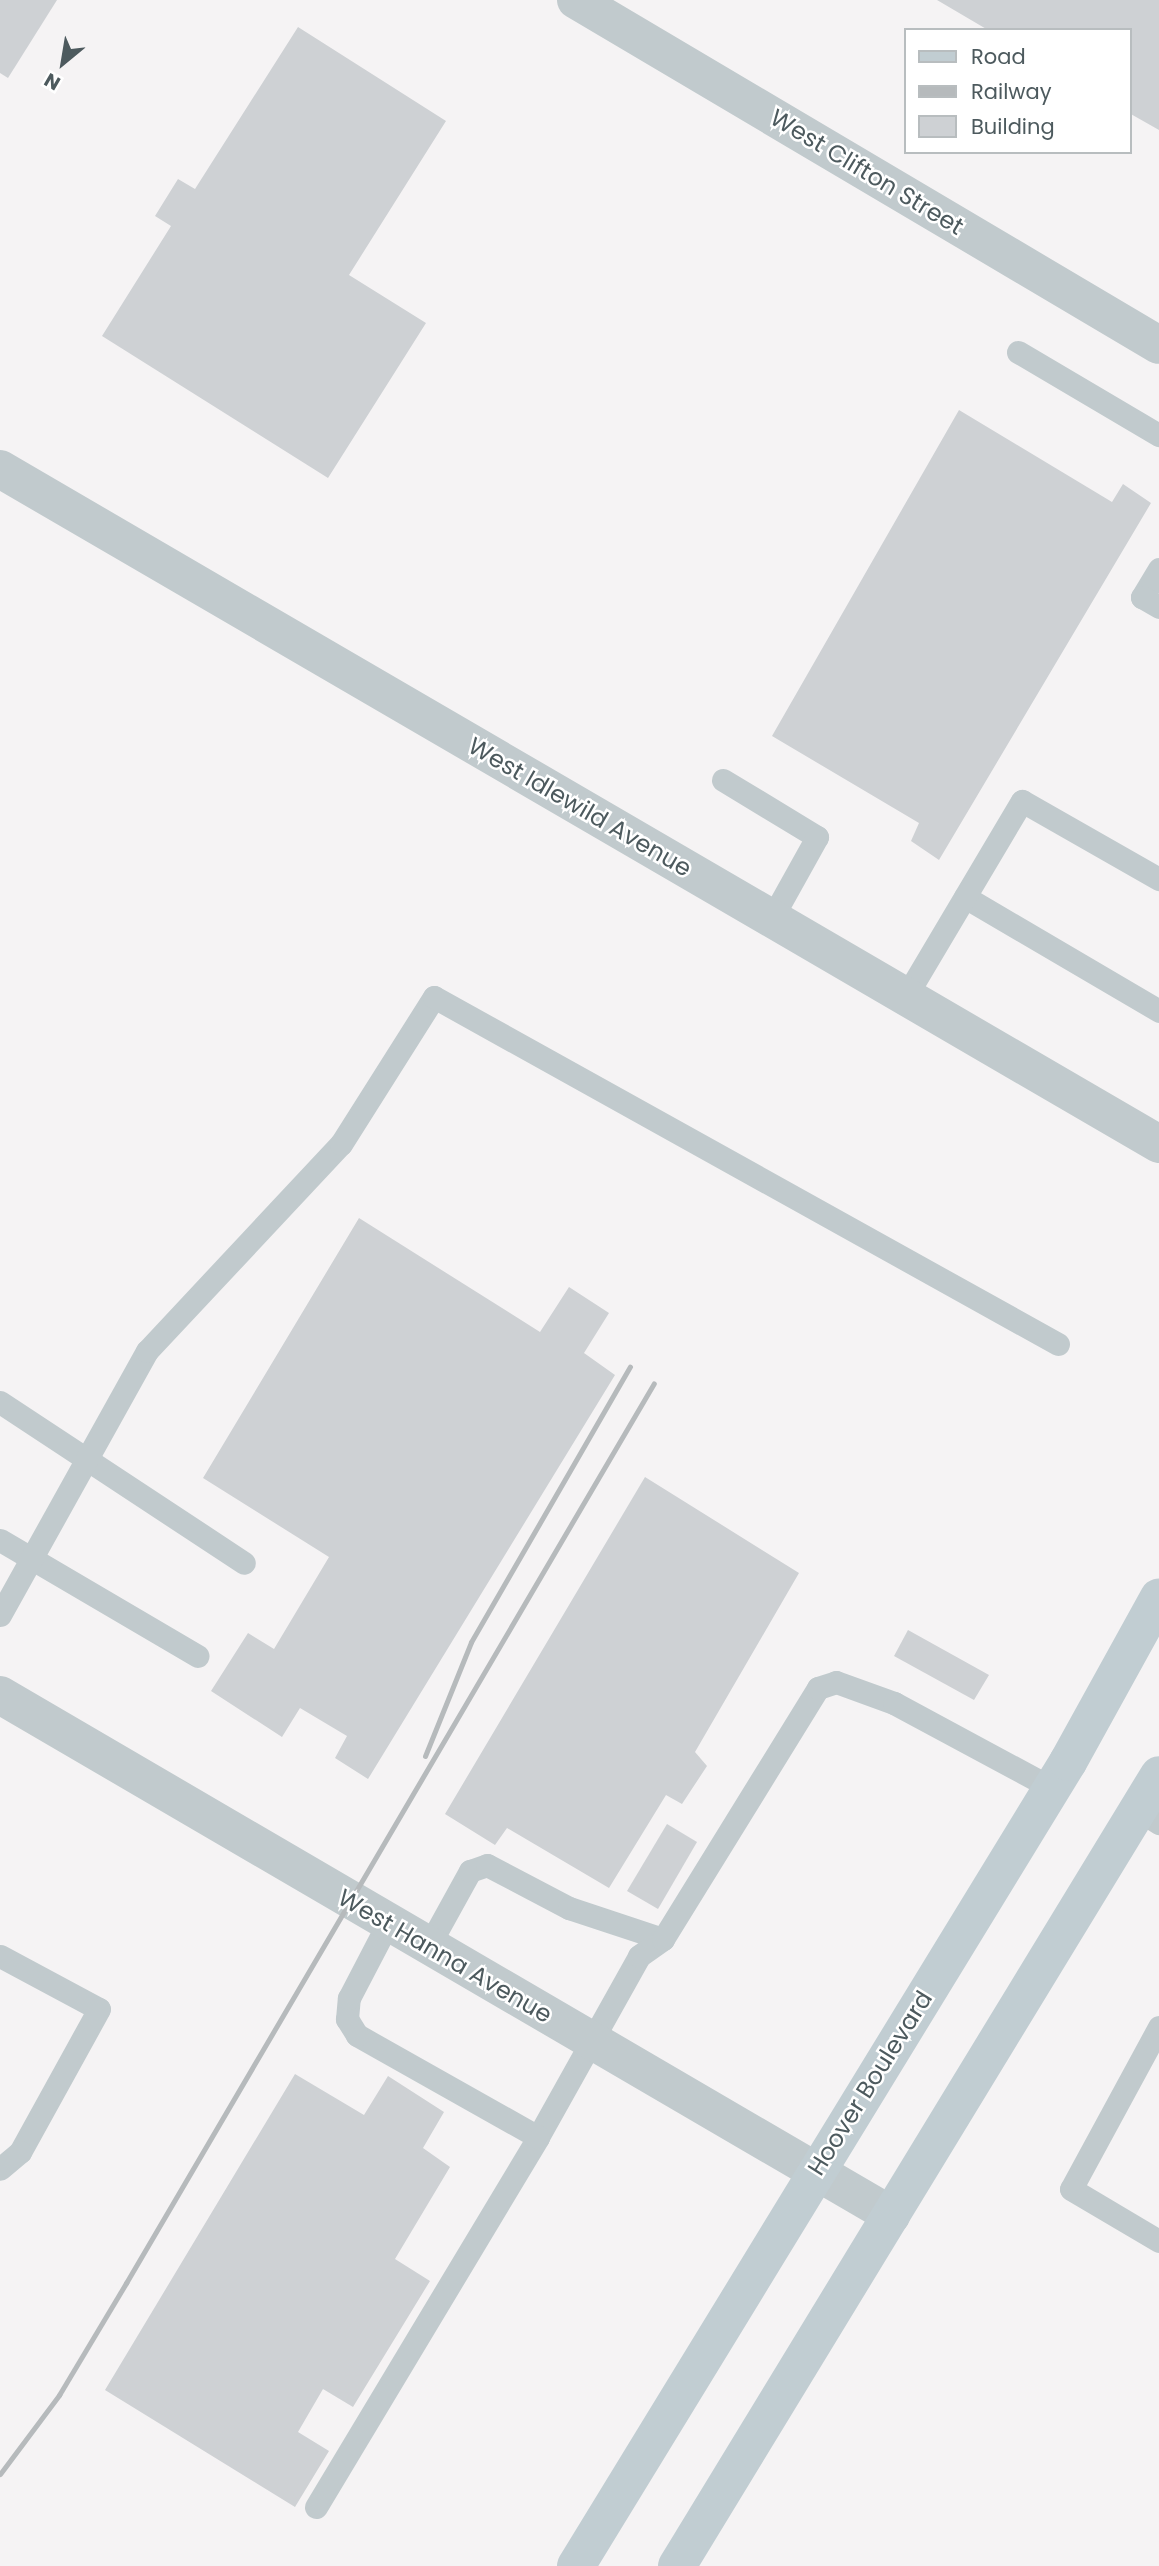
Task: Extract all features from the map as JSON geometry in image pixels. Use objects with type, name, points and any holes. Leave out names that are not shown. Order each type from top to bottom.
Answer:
[{"type":"main road","name":"Hoover Boulevard","points":[[576,2566],[1052,1788],[1159,1597]]},
{"type":"main road","points":[[677,2566],[891,2216],[1148,1816],[1159,1775]]},
{"type":"street","name":"West Clifton Street","points":[[576,0],[1159,345]]},
{"type":"street","name":"West Idlewild Avenue","points":[[0,470],[1159,1143]]},
{"type":"street","name":"West Hanna Avenue","points":[[0,1695],[891,2216]]},
{"type":"lane","points":[[1018,352],[1159,435]]},
{"type":"lane","points":[[1159,569],[1142,597],[1159,607]]},
{"type":"lane","points":[[723,780],[817,836],[772,918]]},
{"type":"lane","points":[[906,996],[1022,801],[1159,879]]},
{"type":"lane","points":[[965,897],[1159,1011]]},
{"type":"lane","points":[[0,1615],[147,1351],[341,1144],[435,997],[1058,1344]]},
{"type":"lane","points":[[0,1402],[89,1456],[244,1563]]},
{"type":"lane","points":[[0,1540],[198,1656]]},
{"type":"lane","points":[[316,2507],[594,2042],[639,1956],[663,1940],[818,1688],[836,1682],[894,1703],[1052,1788]]},
{"type":"lane","points":[[428,1947],[470,1871],[487,1865],[569,1908],[663,1940]]},
{"type":"lane","points":[[388,1923],[349,1998],[347,2019],[357,2035],[538,2137]]},
{"type":"lane","points":[[0,1956],[99,2010],[20,2152],[0,2169]]},
{"type":"lane","points":[[1159,2027],[1071,2189],[1159,2241]]},
{"type":"building","points":[[0,0],[57,0],[8,78],[0,73]]},
{"type":"building","points":[[937,0],[1159,0],[1159,130],[1131,114],[1131,28],[985,28]]},
{"type":"building","points":[[298,27],[446,121],[349,275],[426,323],[328,478],[102,336],[171,226],[155,216],[178,179],[195,189]]},
{"type":"building","points":[[959,410],[1112,502],[1123,484],[1151,503],[939,860],[911,841],[919,823],[772,736]]},
{"type":"building","points":[[359,1218],[540,1332],[569,1287],[609,1313],[584,1353],[615,1375],[368,1779],[335,1758],[347,1736],[300,1708],[282,1737],[211,1691],[248,1633],[274,1649],[329,1557],[203,1478]]},
{"type":"building","points":[[645,1477],[799,1573],[695,1752],[707,1766],[682,1804],[666,1795],[609,1888],[507,1828],[495,1845],[445,1814]]},
{"type":"building","points":[[908,1630],[989,1675],[974,1700],[894,1656]]},
{"type":"building","points":[[667,1824],[697,1842],[658,1909],[627,1891]]},
{"type":"building","points":[[295,2074],[364,2115],[388,2076],[444,2112],[423,2148],[450,2167],[395,2259],[430,2281],[353,2407],[323,2389],[298,2432],[329,2451],[295,2507],[105,2390]]},
{"type":"railway","points":[[425,1756],[471,1642],[630,1367]]},
{"type":"railway","points":[[0,2474],[59,2395],[654,1383]]}]
